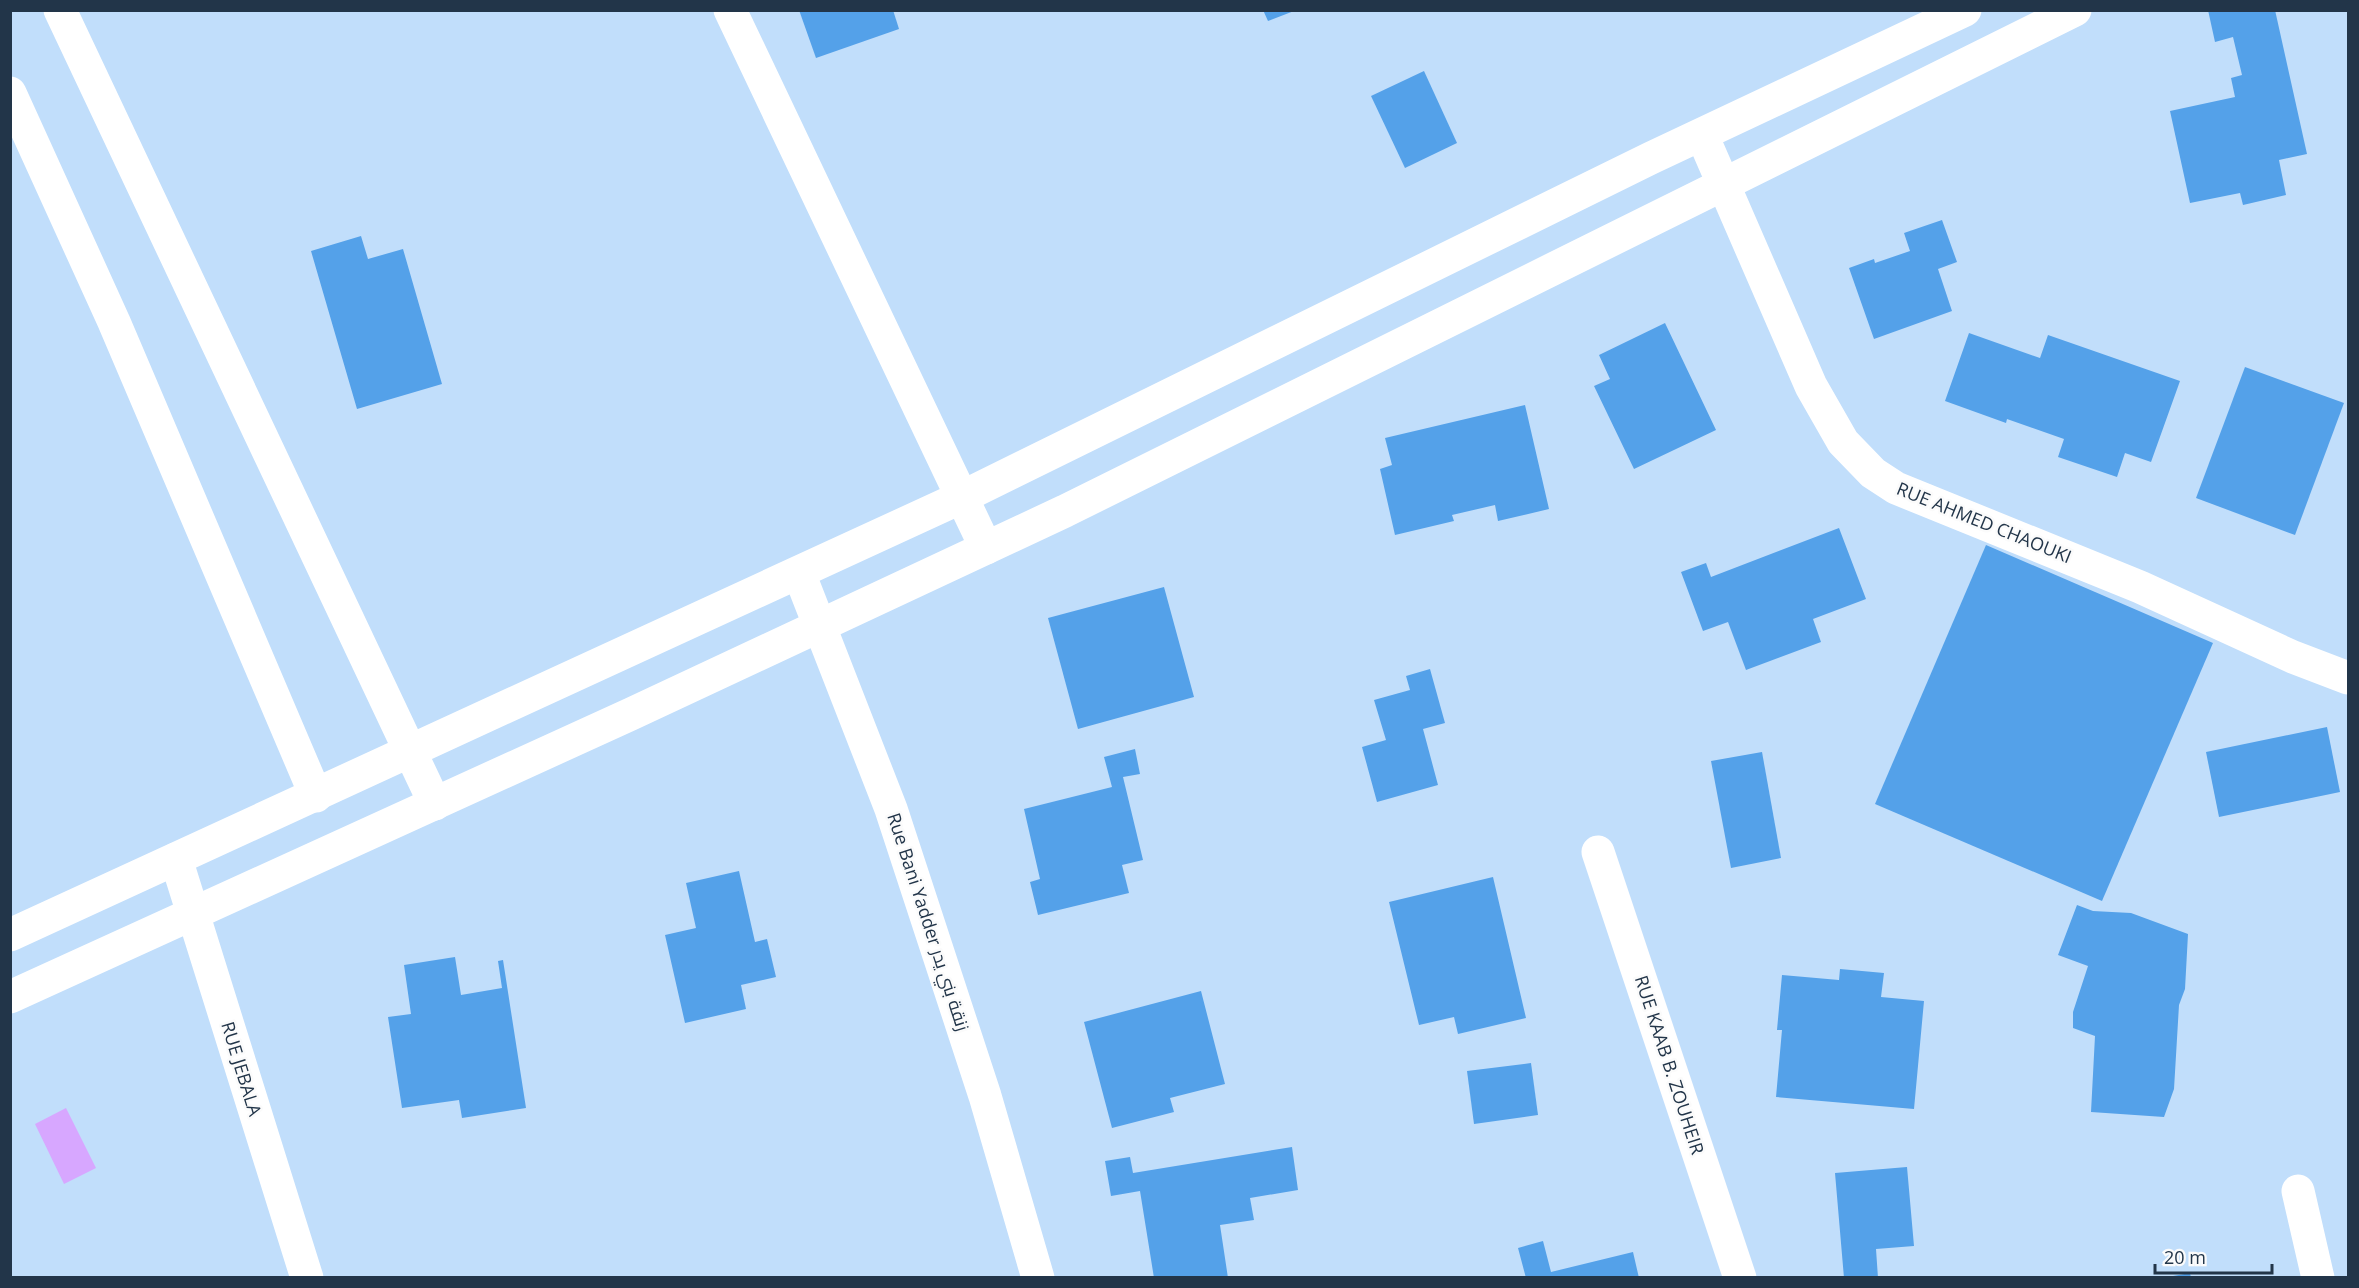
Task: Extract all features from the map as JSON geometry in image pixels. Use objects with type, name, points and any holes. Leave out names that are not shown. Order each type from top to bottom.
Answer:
[{"type":"street","points":[[60,10],[435,804]]},
{"type":"street","points":[[730,10],[986,548]]},
{"type":"street","points":[[10,935],[962,497],[1702,135],[1965,10]]},
{"type":"street","points":[[10,998],[986,548],[1724,186],[2075,10]]},
{"type":"street","points":[[10,93],[114,322],[316,796]]},
{"type":"street","name":"RUE AHMED CHAOUKI","points":[[1702,135],[1811,386],[1842,442],[1873,473],[1896,488],[2129,583],[2293,657],[2349,678]]},
{"type":"street","name":"Rue Bani Yadder زنقة بني يدر","points":[[799,573],[895,820],[985,1096],[1038,1278]]},
{"type":"street","name":"RUE KAAB B. ZOUHEIR","points":[[1598,852],[1740,1278]]},
{"type":"street","name":"RUE JEBALA","points":[[176,860],[307,1278]]},
{"type":"street","points":[[2298,1191],[2318,1278]]},
{"type":"shaded area","points":[[66,1108],[96,1168],[64,1184],[35,1124]]},
{"type":"building","points":[[799,10],[893,10],[899,29],[816,58]]},
{"type":"building","points":[[1263,10],[1293,10],[1294,11],[1268,21]]},
{"type":"building","points":[[2208,10],[2275,10],[2307,154],[2279,160],[2286,195],[2243,205],[2240,193],[2190,203],[2170,111],[2235,97],[2231,78],[2242,75],[2233,37],[2215,42]]},
{"type":"building","points":[[1424,71],[1457,143],[1405,168],[1371,96]]},
{"type":"building","points":[[1942,220],[1957,262],[1938,269],[1952,311],[1874,339],[1849,268],[1874,259],[1875,263],[1910,251],[1904,233]]},
{"type":"building","points":[[361,236],[368,259],[403,249],[442,384],[357,409],[311,251]]},
{"type":"building","points":[[1665,323],[1716,430],[1634,469],[1594,386],[1610,379],[1599,355]]},
{"type":"building","points":[[1969,333],[2040,358],[2048,335],[2180,381],[2151,462],[2125,453],[2117,477],[2058,457],[2064,439],[2007,419],[2006,423],[1945,401]]},
{"type":"building","points":[[2245,367],[2344,403],[2295,535],[2196,498]]},
{"type":"building","points":[[1525,405],[1549,509],[1498,521],[1495,505],[1452,515],[1454,521],[1395,535],[1380,469],[1392,465],[1385,438]]},
{"type":"building","points":[[1839,528],[1866,599],[1813,619],[1821,642],[1746,670],[1728,622],[1703,631],[1681,572],[1706,563],[1711,577]]},
{"type":"building","points":[[1986,545],[2213,643],[2102,901],[1875,804]]},
{"type":"building","points":[[1164,587],[1194,697],[1078,729],[1048,618]]},
{"type":"building","points":[[1430,669],[1445,723],[1423,729],[1438,785],[1377,802],[1362,747],[1386,740],[1374,700],[1410,690],[1406,676]]},
{"type":"building","points":[[2327,727],[2340,792],[2219,817],[2206,752]]},
{"type":"building","points":[[1135,749],[1140,774],[1123,777],[1143,860],[1122,865],[1129,893],[1038,915],[1030,882],[1040,879],[1024,809],[1112,787],[1104,757]]},
{"type":"building","points":[[1762,752],[1781,858],[1731,868],[1711,761]]},
{"type":"building","points":[[739,871],[755,942],[767,939],[776,977],[741,985],[746,1009],[685,1023],[665,935],[696,928],[686,883]]},
{"type":"building","points":[[1493,877],[1526,1018],[1458,1034],[1454,1017],[1419,1025],[1389,902]]},
{"type":"building","points":[[2077,905],[2093,911],[2131,913],[2188,934],[2185,989],[2179,1005],[2174,1089],[2164,1117],[2091,1112],[2095,1036],[2073,1028],[2073,1012],[2088,966],[2058,955]]},
{"type":"building","points":[[455,957],[461,995],[502,988],[498,961],[503,960],[526,1108],[462,1118],[459,1100],[402,1108],[388,1017],[411,1014],[404,965]]},
{"type":"building","points":[[1840,969],[1884,973],[1881,997],[1924,1001],[1914,1109],[1776,1097],[1782,1030],[1777,1030],[1782,975],[1839,980]]},
{"type":"building","points":[[1201,991],[1225,1084],[1170,1098],[1174,1112],[1112,1128],[1084,1022]]},
{"type":"building","points":[[1531,1063],[1538,1115],[1474,1124],[1467,1071]]},
{"type":"building","points":[[1292,1147],[1298,1190],[1250,1198],[1254,1220],[1220,1225],[1228,1278],[1154,1278],[1140,1191],[1111,1196],[1105,1161],[1130,1157],[1133,1173]]},
{"type":"building","points":[[1907,1167],[1914,1246],[1876,1249],[1878,1278],[1844,1278],[1835,1173]]},
{"type":"building","points":[[1543,1241],[1551,1272],[1633,1252],[1639,1278],[1526,1278],[1518,1248]]},
{"type":"building","points":[[2190,1273],[2191,1278],[2173,1278],[2173,1276]]}]
